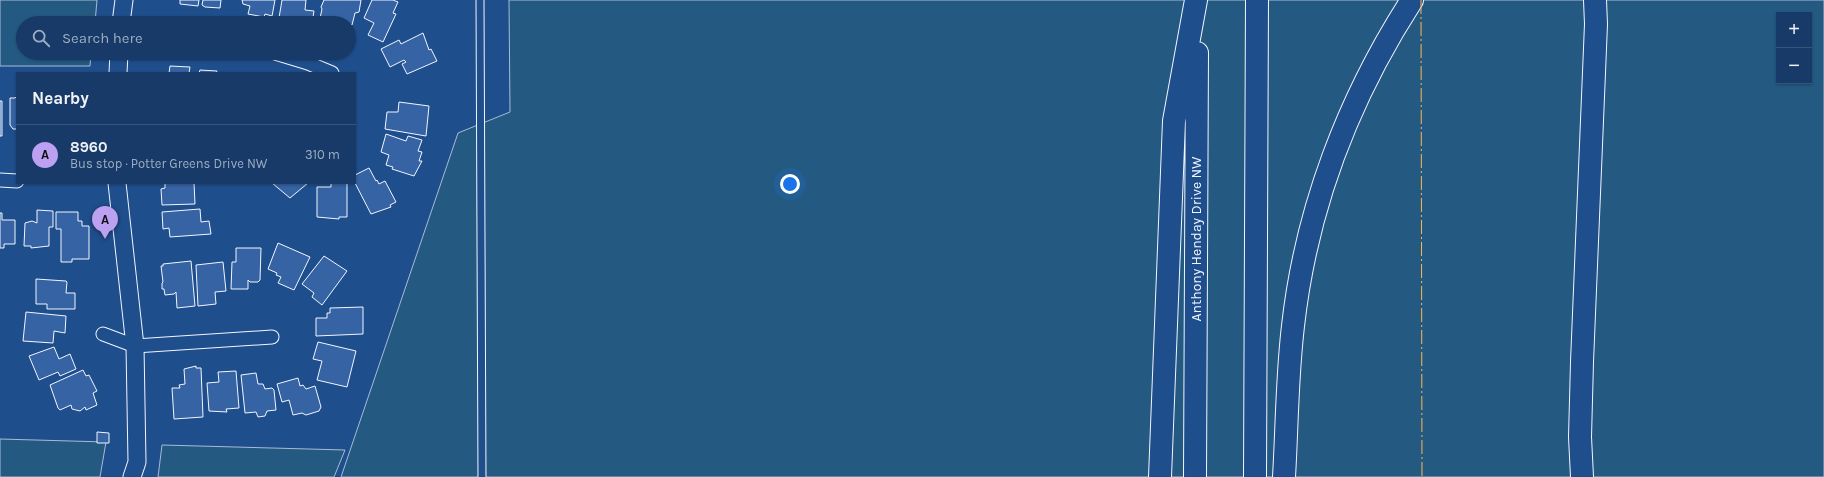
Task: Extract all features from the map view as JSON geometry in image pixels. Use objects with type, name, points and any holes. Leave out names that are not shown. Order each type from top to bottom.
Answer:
[{"type":"highway","points":[[1160,477],[1174,121],[1196,0]]},
{"type":"highway","name":"Anthony Henday Drive NW","points":[[1195,477],[1196,0]]},
{"type":"highway","points":[[1255,477],[1257,0]]},
{"type":"highway","points":[[1284,477],[1288,376],[1293,326],[1300,275],[1314,215],[1336,149],[1357,98],[1387,38],[1412,0]]},
{"type":"highway","points":[[1582,477],[1580,437],[1582,362],[1596,32],[1595,0]]},
{"type":"street","points":[[122,16],[124,0]]},
{"type":"street","points":[[118,72],[119,60]]},
{"type":"street","points":[[297,60],[330,72]]},
{"type":"street","points":[[0,180],[16,181]]},
{"type":"street","points":[[116,184],[135,346],[137,462],[132,477]]},
{"type":"street","points":[[103,334],[135,346],[272,337]]},
{"type":"lane","points":[[480,0],[482,477]]},
{"type":"shaded area","points":[[0,0],[97,0],[96,16],[16,16],[16,60],[90,60],[90,66],[0,66]]},
{"type":"shaded area","points":[[509,0],[1824,0],[1824,477],[341,477],[458,133],[510,112]]},
{"type":"shaded area","points":[[0,439],[106,442],[100,477],[0,477]]},
{"type":"shaded area","points":[[162,445],[345,450],[334,477],[158,477]]},
{"type":"building","points":[[180,0],[199,0],[198,6],[180,4]]},
{"type":"building","points":[[203,0],[221,0],[220,8],[205,7],[202,5]]},
{"type":"building","points":[[242,0],[275,0],[272,16],[265,14],[264,16],[259,16],[248,14],[250,6],[243,4]]},
{"type":"building","points":[[282,0],[306,0],[305,10],[314,11],[313,16],[279,16]]},
{"type":"building","points":[[324,0],[361,0],[359,12],[355,13],[354,16],[320,16],[321,7]]},
{"type":"building","points":[[372,0],[393,0],[398,2],[393,13],[396,14],[383,42],[368,35],[374,23],[364,18]]},
{"type":"building","points":[[423,33],[429,50],[431,49],[437,61],[407,74],[402,64],[406,62],[404,60],[390,67],[381,49],[399,40],[401,44]]},
{"type":"building","points":[[170,66],[190,67],[189,72],[169,72]]},
{"type":"building","points":[[200,70],[217,71],[216,72],[199,72]]},
{"type":"building","points":[[16,97],[16,129],[13,129],[10,125],[10,98]]},
{"type":"building","points":[[0,101],[2,101],[2,136],[0,136]]},
{"type":"building","points":[[399,102],[429,106],[426,136],[385,129],[387,112],[398,112]]},
{"type":"building","points":[[386,134],[406,141],[408,136],[422,140],[418,151],[422,152],[419,161],[422,161],[414,176],[392,169],[393,167],[386,165],[389,155],[381,152]]},
{"type":"building","points":[[369,168],[379,184],[385,181],[396,202],[390,205],[391,207],[371,214],[356,184],[356,174]]},
{"type":"building","points":[[165,184],[194,184],[195,204],[162,205],[161,189],[165,188]]},
{"type":"building","points":[[273,184],[307,184],[290,198]]},
{"type":"building","points":[[331,184],[347,184],[347,217],[339,217],[339,219],[317,217],[317,187],[331,187]]},
{"type":"building","points":[[200,209],[201,222],[209,221],[211,234],[170,237],[169,228],[163,229],[162,212]]},
{"type":"building","points":[[37,210],[53,211],[53,227],[49,227],[49,246],[31,248],[31,246],[24,246],[25,223],[32,221],[37,223]]},
{"type":"building","points":[[56,212],[78,212],[78,221],[82,221],[82,226],[89,226],[89,259],[72,259],[72,262],[61,262],[61,229],[56,229]]},
{"type":"building","points":[[0,213],[2,213],[2,220],[15,220],[15,244],[4,244],[4,248],[0,248]]},
{"type":"building","points":[[278,243],[310,257],[294,290],[278,283],[281,277],[276,275],[277,273],[268,269]]},
{"type":"building","points":[[236,248],[261,248],[260,280],[258,282],[250,282],[248,280],[248,289],[231,289],[232,262],[236,262]]},
{"type":"building","points":[[324,256],[347,271],[322,305],[312,297],[314,293],[302,284]]},
{"type":"building","points":[[191,261],[195,306],[177,308],[176,292],[174,294],[165,295],[164,289],[162,289],[163,282],[161,266],[163,266],[163,264]]},
{"type":"building","points":[[223,262],[226,291],[215,292],[216,304],[198,306],[196,265]]},
{"type":"building","points":[[36,279],[66,281],[66,293],[75,293],[75,309],[47,309],[47,304],[36,304]]},
{"type":"building","points":[[363,307],[363,334],[316,336],[316,318],[327,318],[327,313],[330,313],[330,308]]},
{"type":"building","points":[[26,312],[66,316],[65,333],[54,331],[53,343],[23,341]]},
{"type":"building","points":[[318,342],[356,351],[347,387],[317,380],[322,361],[313,359]]},
{"type":"building","points":[[54,347],[59,359],[70,354],[76,369],[60,376],[58,372],[39,380],[29,356]]},
{"type":"building","points":[[196,366],[196,368],[201,368],[203,417],[174,419],[172,388],[180,388],[179,385],[185,384],[184,369]]},
{"type":"building","points":[[83,370],[86,376],[89,375],[97,391],[93,393],[97,405],[86,410],[85,407],[80,411],[72,409],[71,405],[60,410],[50,385]]},
{"type":"building","points":[[236,371],[239,408],[226,409],[227,412],[209,411],[207,383],[219,382],[218,372]]},
{"type":"building","points":[[256,373],[258,384],[263,384],[265,389],[272,388],[274,390],[276,410],[267,411],[265,416],[258,417],[256,412],[245,413],[241,375]]},
{"type":"building","points":[[298,378],[300,386],[303,385],[306,389],[315,386],[321,407],[319,411],[306,415],[302,413],[293,415],[289,400],[282,402],[277,384]]},
{"type":"building","points":[[97,432],[109,433],[109,443],[97,443]]},
{"type":"power","points":[[1421,0],[1422,477]]},
{"type":"place","name":"8960","points":[[105,239]]}]
